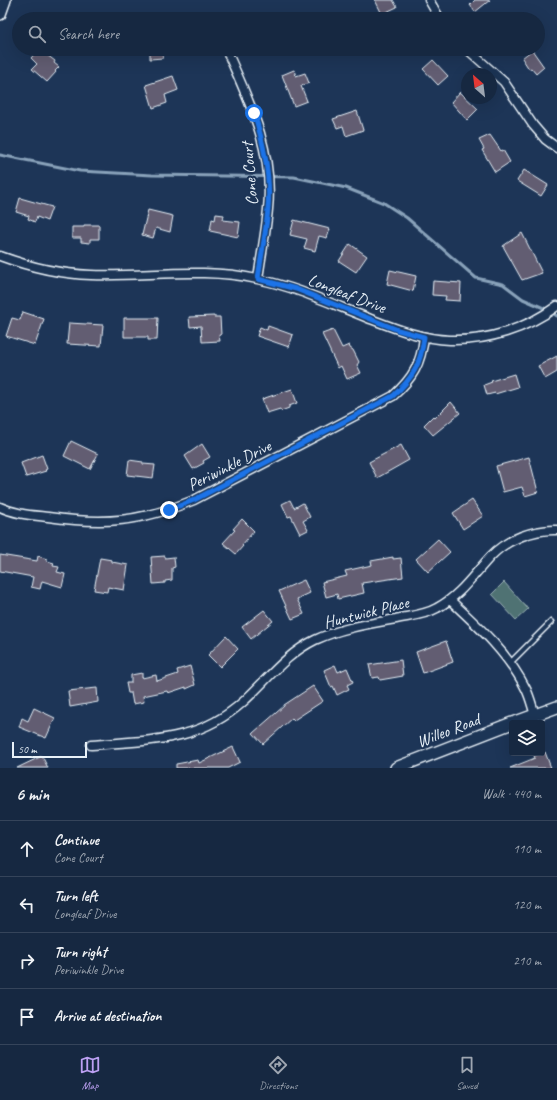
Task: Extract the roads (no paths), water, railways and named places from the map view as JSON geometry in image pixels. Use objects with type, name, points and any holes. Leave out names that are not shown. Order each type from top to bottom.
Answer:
[{"type":"street","points":[[0,13],[5,0]]},
{"type":"street","points":[[429,0],[436,12]]},
{"type":"street","name":"Cone Court","points":[[229,56],[254,113],[261,135],[269,181],[268,209],[258,279]]},
{"type":"street","points":[[475,56],[504,82],[533,125],[557,148]]},
{"type":"street","name":"Longleaf Drive","points":[[0,256],[20,264],[71,274],[93,275],[205,272],[231,274],[258,279],[296,289],[398,330],[424,337],[449,340],[474,339],[499,335],[523,326],[557,306]]},
{"type":"street","name":"Periwinkle Drive","points":[[0,507],[12,512],[73,521],[92,522],[143,518],[188,503],[393,396],[406,385],[416,370],[422,352],[424,337]]},
{"type":"street","name":"Huntwick Place","points":[[91,745],[165,739],[182,736],[216,722],[245,700],[283,662],[312,642],[330,633],[424,613],[437,608],[450,600],[460,591],[492,554],[508,543],[523,536],[537,532],[557,530]]},
{"type":"street","points":[[450,600],[491,640],[510,663],[526,689],[535,714]]},
{"type":"street","name":"Willeo Road","points":[[520,720],[557,707]]},
{"type":"street","name":"Willeo Road","points":[[396,768],[509,725]]},
{"type":"lane","points":[[510,663],[551,622]]},
{"type":"waterway","points":[[0,155],[80,171],[152,175],[294,177],[346,188],[384,203],[407,218],[476,278],[503,284],[523,299],[546,309],[557,316]]}]
